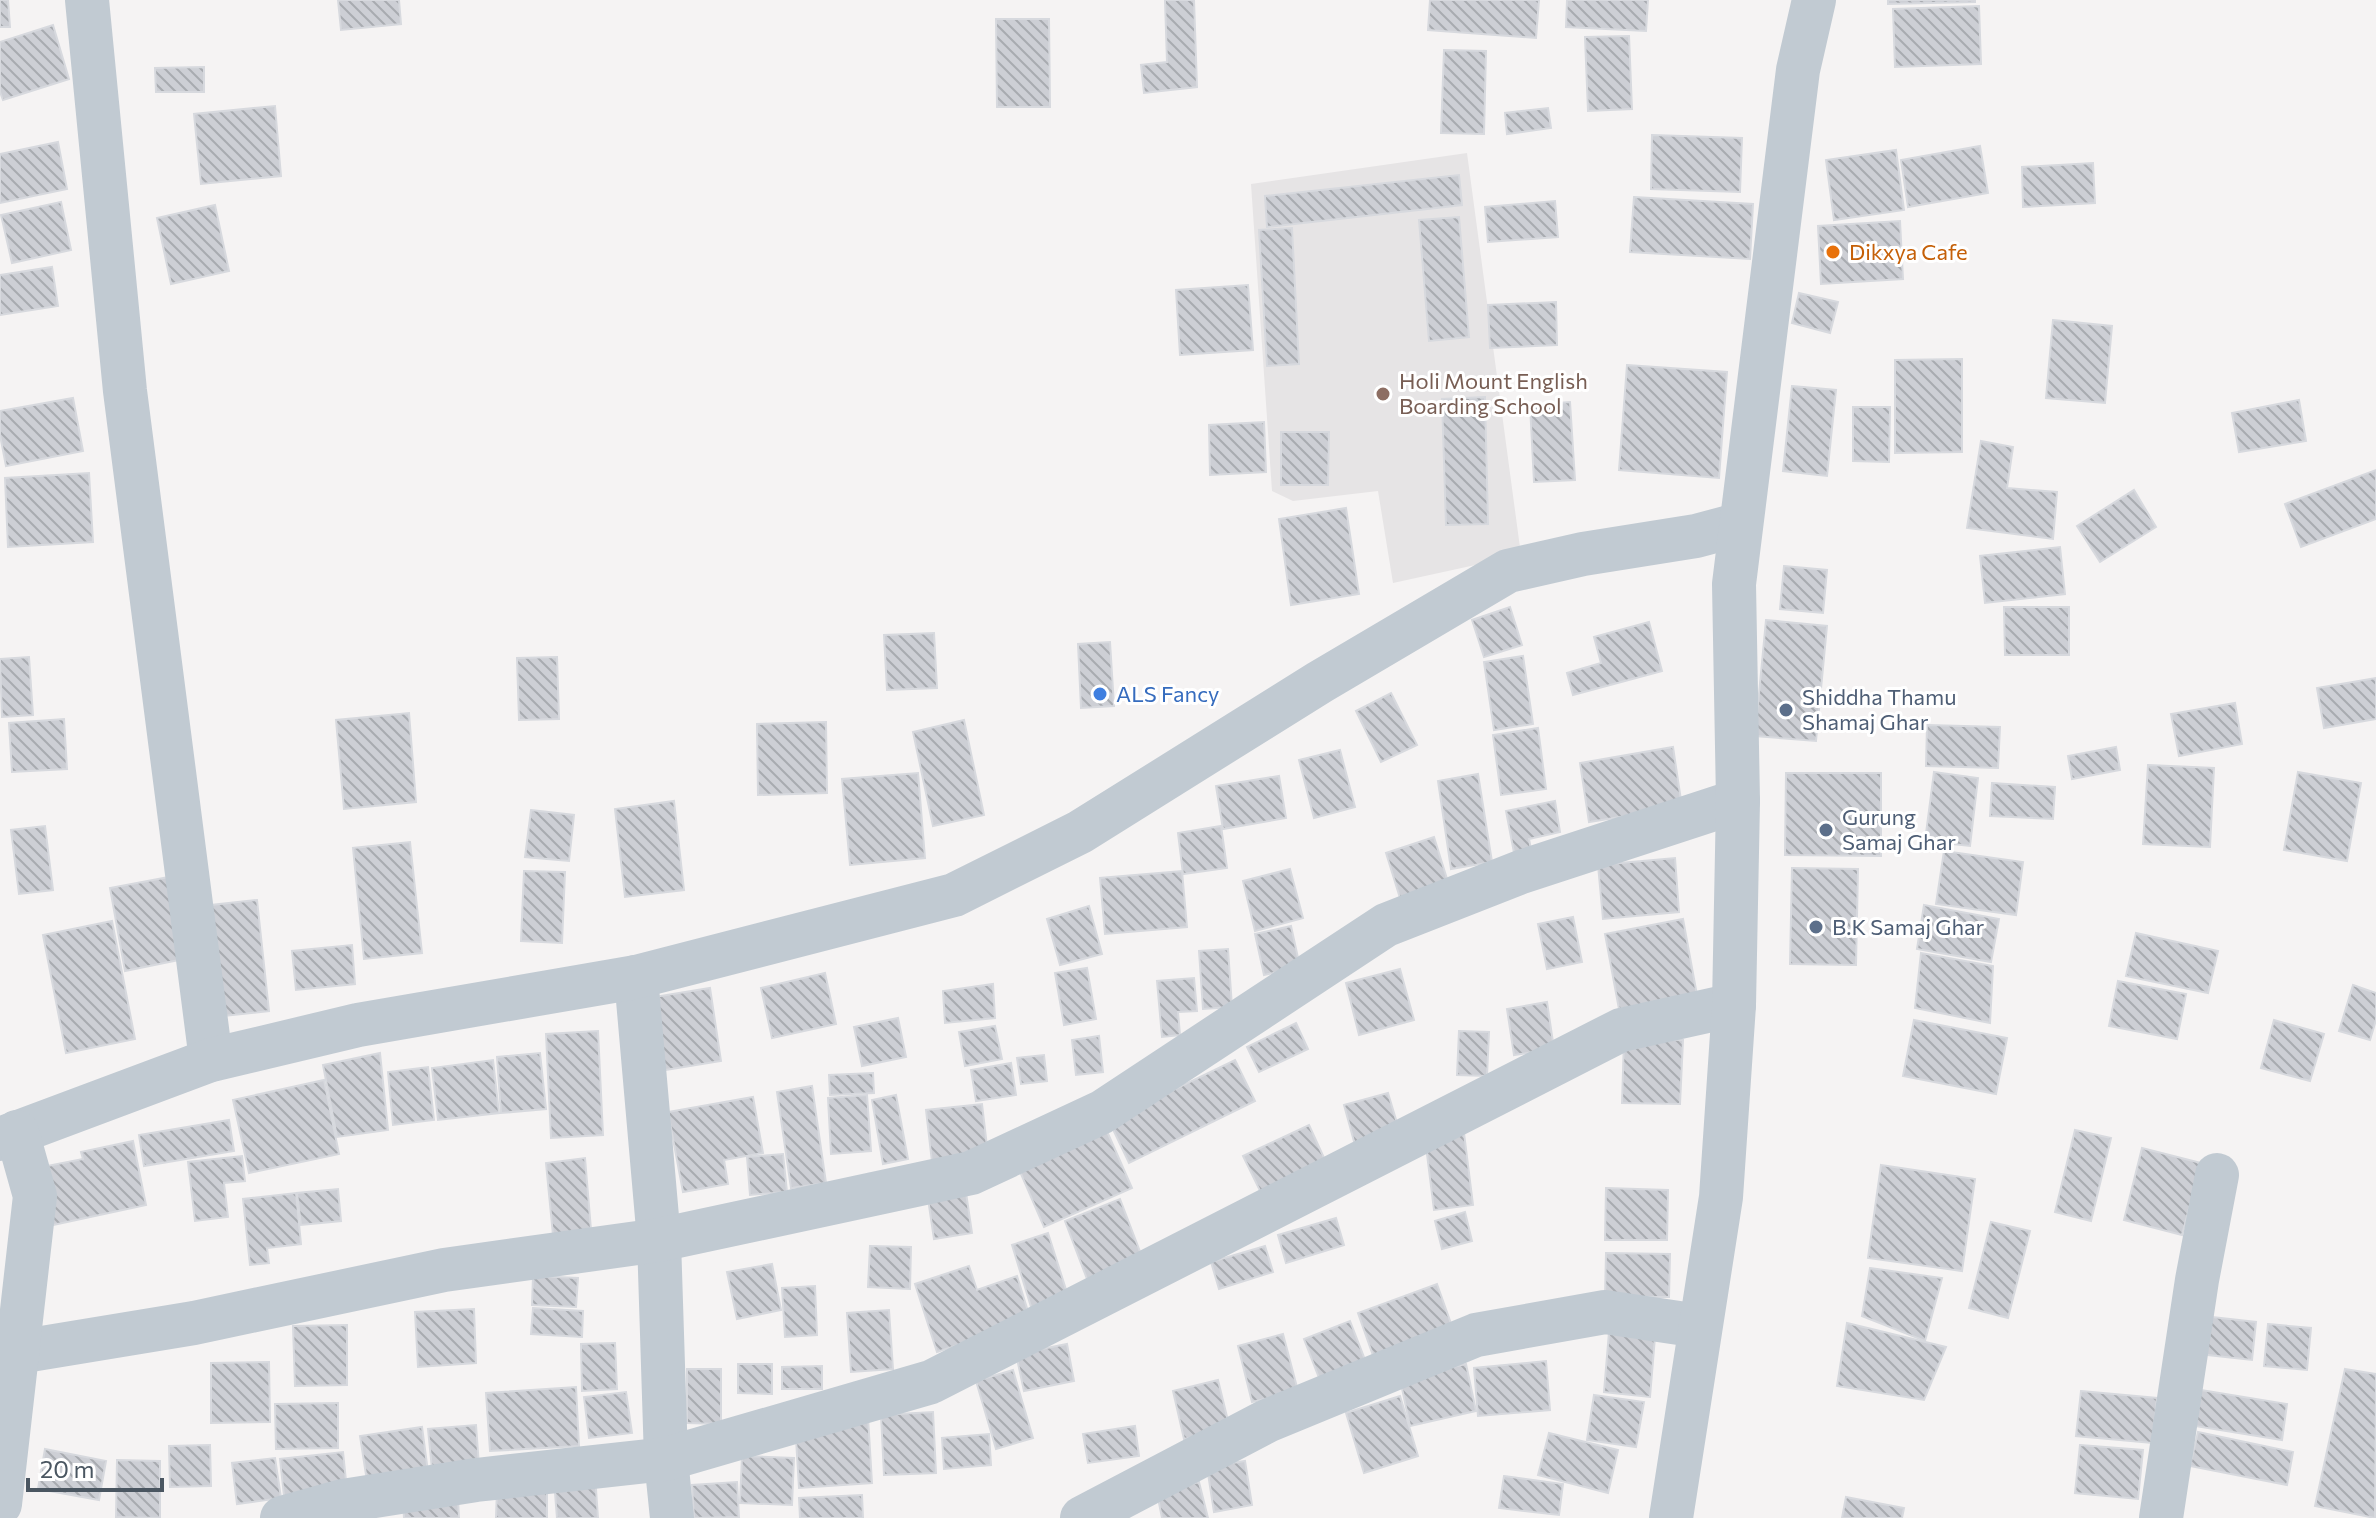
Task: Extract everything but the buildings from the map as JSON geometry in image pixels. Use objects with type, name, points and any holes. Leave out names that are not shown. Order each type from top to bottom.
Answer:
[{"type":"street","points":[[87,0],[125,391],[211,1060]]},
{"type":"street","points":[[1671,1518],[1721,1197],[1734,1005],[1738,801],[1734,584],[1798,70],[1814,0]]},
{"type":"street","points":[[0,1504],[35,1196],[9,1135],[211,1060],[358,1025],[636,977],[954,895],[1080,832],[1320,682],[1508,571],[1583,554],[1696,536],[1741,524]]},
{"type":"street","points":[[18,1352],[194,1323],[444,1270],[659,1240],[971,1173],[1102,1112],[1386,925],[1521,872],[1738,801]]},
{"type":"street","points":[[636,977],[659,1240],[666,1459],[672,1518]]},
{"type":"street","points":[[282,1518],[343,1501],[476,1480],[666,1459],[931,1382],[1621,1030],[1734,1005]]},
{"type":"street","points":[[2161,1518],[2197,1280],[2217,1175]]},
{"type":"street","points":[[1082,1518],[1267,1421],[1476,1335],[1605,1312],[1699,1326]]},
{"type":"shaded area","name":"Holi Mount English Boarding School","points":[[1467,153],[1521,555],[1393,583],[1378,491],[1293,501],[1272,491],[1251,184]]},
{"type":"place","name":"Dikxya Cafe","points":[[1833,252]]},
{"type":"place","name":"Holi Mount English Boarding School","points":[[1383,394]]},
{"type":"place","name":"ALS Fancy","points":[[1100,694]]},
{"type":"place","name":"Shiddha Thamu Shamaj Ghar","points":[[1786,710]]},
{"type":"place","name":"Gurung Samaj Ghar","points":[[1826,830]]},
{"type":"place","name":"B.K Samaj Ghar","points":[[1816,927]]}]
